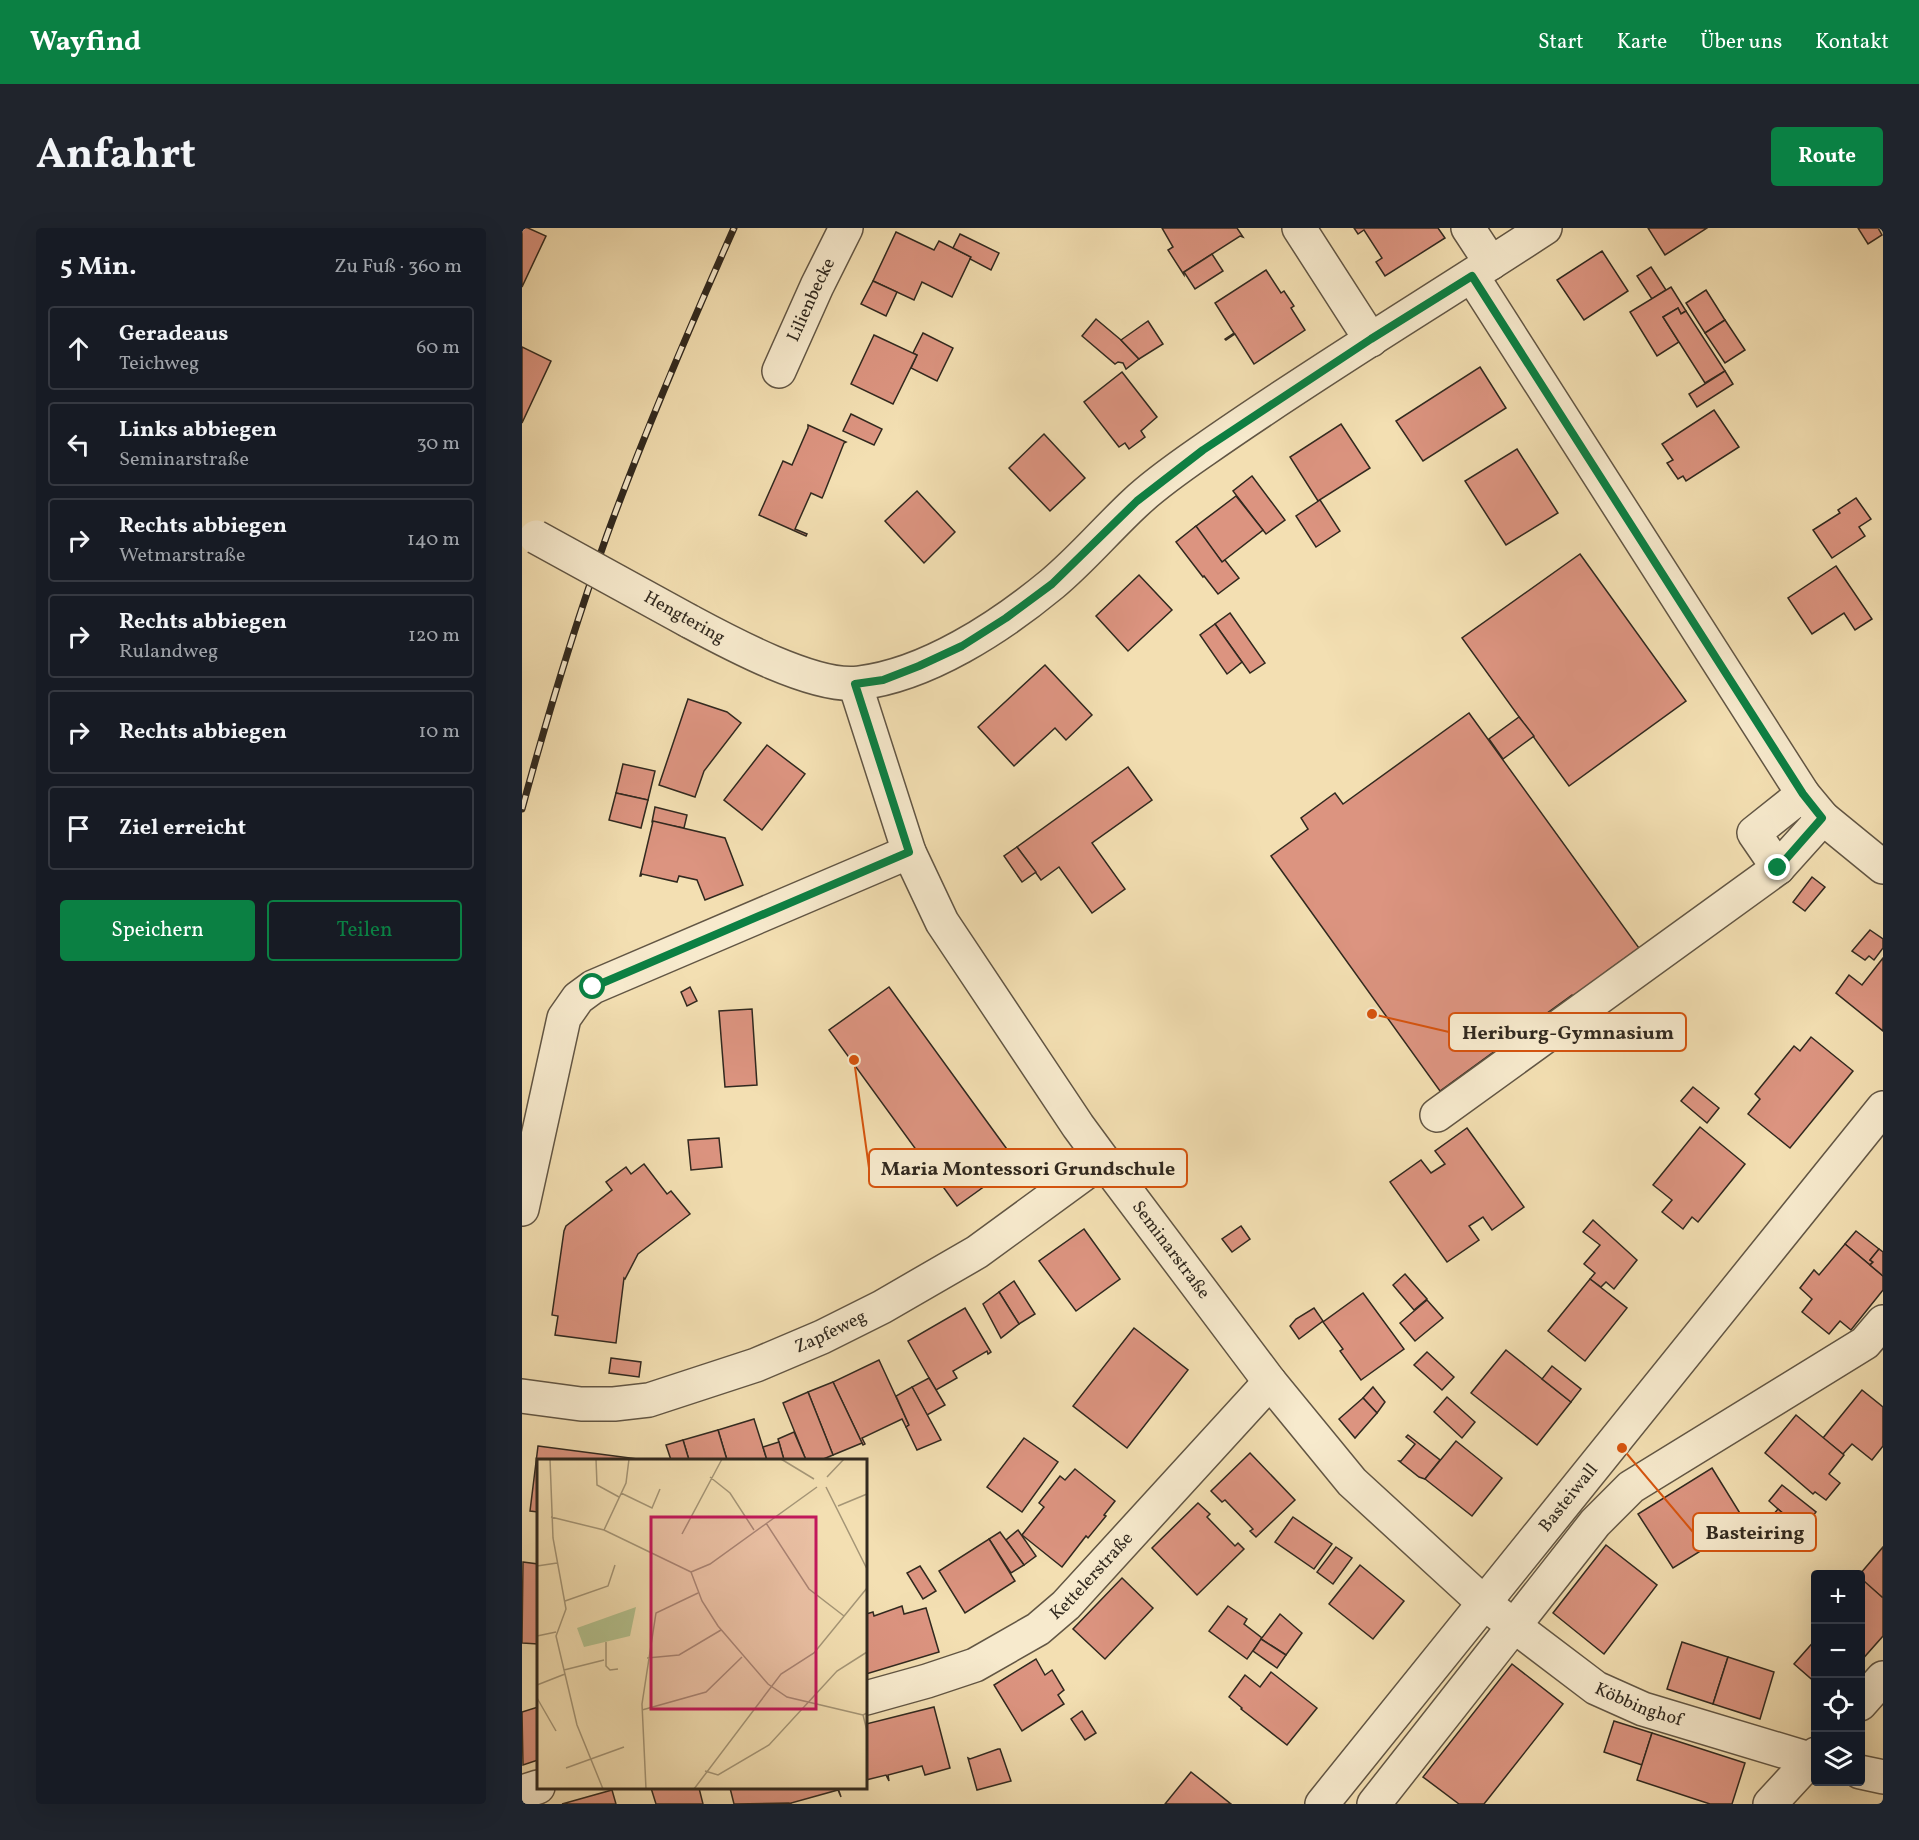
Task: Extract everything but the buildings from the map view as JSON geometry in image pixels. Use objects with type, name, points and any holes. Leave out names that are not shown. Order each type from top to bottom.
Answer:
[{"type":"street","name":"Lilienbecke","points":[[779,372],[817,286],[846,228]]},
{"type":"street","points":[[1299,228],[1371,339]]},
{"type":"street","points":[[1468,228],[1482,270],[1813,806],[1883,867]]},
{"type":"street","name":"Hengtering","points":[[529,534],[737,647],[826,680],[855,684],[883,680],[962,646],[1006,618],[1052,584],[1137,501],[1203,450],[1545,228]]},
{"type":"street","name":"Seminarstraße","points":[[855,684],[909,852],[942,922],[1078,1126],[1270,1382],[1352,1482],[1472,1593]]},
{"type":"street","points":[[1437,1115],[1778,868],[1754,833],[1813,806]]},
{"type":"street","points":[[522,1209],[564,1018],[578,998],[593,987],[909,852]]},
{"type":"street","name":"Basteiwall","points":[[1322,1804],[1472,1593],[1883,1108]]},
{"type":"street","name":"Zapfeweg","points":[[522,1396],[581,1404],[614,1404],[649,1400],[756,1365],[822,1337],[882,1307],[977,1252],[1103,1160]]},
{"type":"street","points":[[1374,1804],[1595,1523],[1631,1487],[1865,1343],[1883,1322]]},
{"type":"street","name":"Kettelerstraße","points":[[867,1698],[975,1665],[1038,1629],[1066,1605],[1270,1382]]},
{"type":"street","name":"Köbbinghof","points":[[1472,1593],[1596,1688],[1643,1709],[1811,1757]]},
{"type":"street","points":[[1865,1698],[1883,1678]]},
{"type":"street","points":[[1770,1804],[1811,1761]]},
{"type":"street","points":[[1865,1773],[1883,1777]]},
{"type":"street","points":[[522,1792],[537,1788]]},
{"type":"railway","points":[[522,809],[562,671],[607,535],[668,380],[734,228]]},
{"type":"place","name":"Heriburg-Gymnasium","points":[[1372,1014]]},
{"type":"place","name":"Maria Montessori Grundschule","points":[[854,1060]]},
{"type":"place","name":"Basteiring","points":[[1622,1448]]},
{"type":"route","points":[[593,987],[909,852],[855,684],[883,680],[919,666],[962,646],[1006,618],[1052,584],[1137,501],[1203,450],[1371,339],[1472,276],[1803,794],[1822,818],[1778,868]]}]
